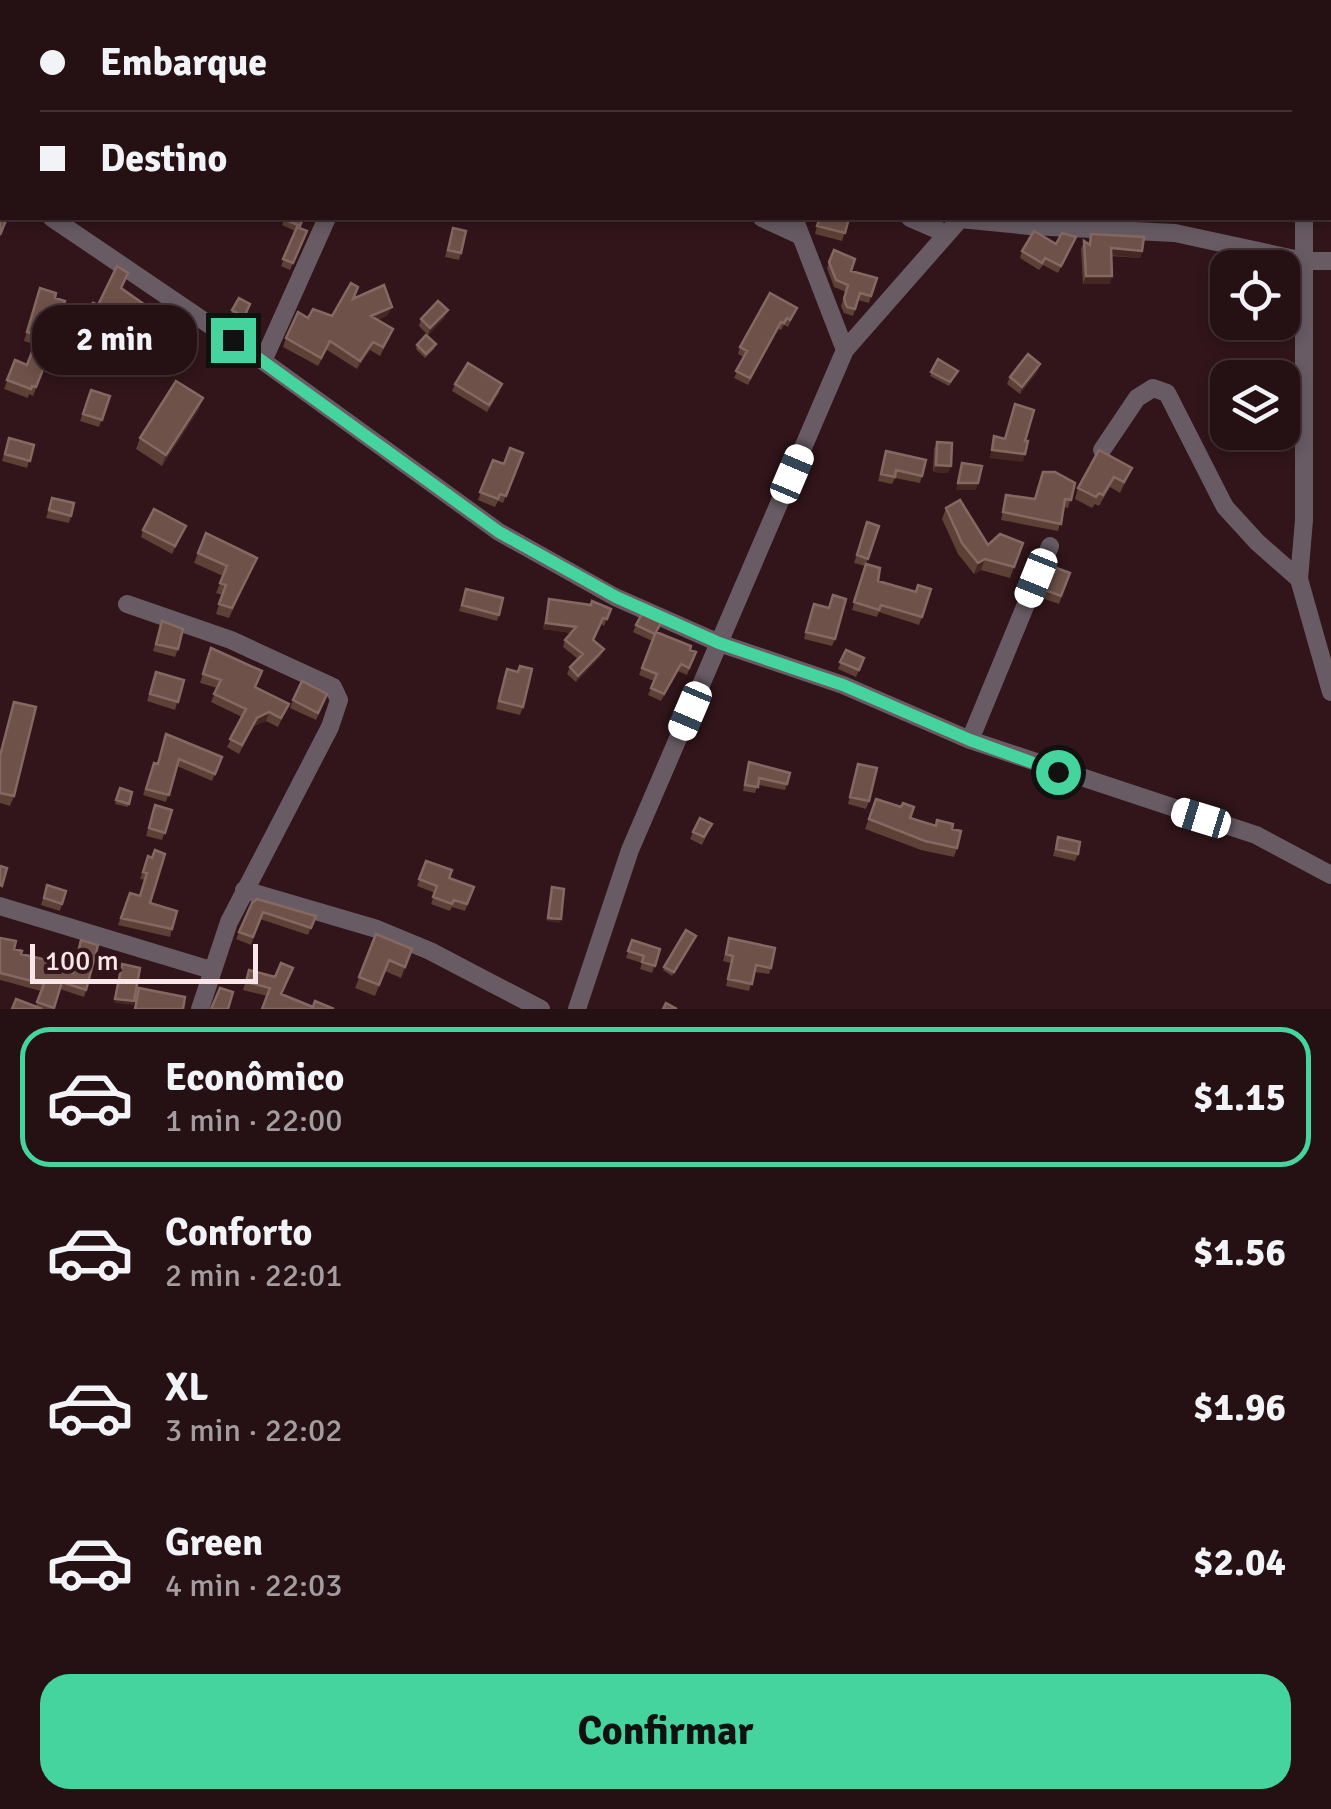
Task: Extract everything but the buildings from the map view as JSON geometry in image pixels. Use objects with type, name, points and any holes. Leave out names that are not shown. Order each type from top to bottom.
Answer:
[{"type":"street","points":[[55,220],[263,361],[499,532],[616,597],[719,643],[843,685],[970,740],[1256,836],[1331,876]]},
{"type":"street","points":[[263,361],[326,220]]},
{"type":"street","points":[[770,220],[796,226],[845,350]]},
{"type":"street","points":[[915,220],[947,234]]},
{"type":"street","points":[[577,1009],[630,850],[845,350],[959,220]]},
{"type":"street","points":[[990,220],[1176,233],[1304,261],[1331,261]]},
{"type":"street","points":[[1304,220],[1304,520],[1299,580],[1331,689]]},
{"type":"street","points":[[1102,450],[1138,398],[1153,388],[1167,393],[1225,507],[1299,580]]},
{"type":"street","points":[[970,740],[1050,546]]},
{"type":"street","points":[[127,604],[231,640],[333,687],[340,700],[330,727],[244,890],[211,970],[200,1009]]},
{"type":"street","points":[[244,890],[377,929],[430,951],[541,1009]]},
{"type":"street","points":[[0,906],[211,970]]},
{"type":"route","points":[[233,340],[499,532],[616,597],[719,643],[843,685],[970,740],[1058,772]]}]
